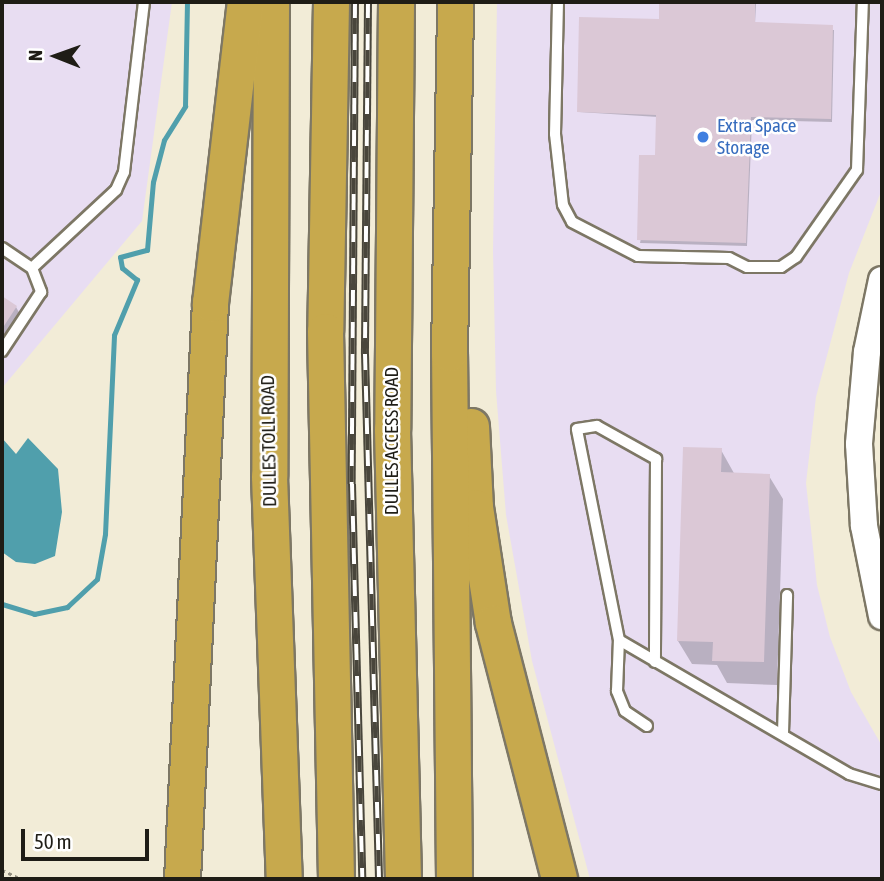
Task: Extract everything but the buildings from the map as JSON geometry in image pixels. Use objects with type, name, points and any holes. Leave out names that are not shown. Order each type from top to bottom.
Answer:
[{"type":"highway","points":[[182,879],[210,303],[245,2]]},
{"type":"highway","name":"DULLES TOLL ROAD","points":[[271,2],[269,476],[284,879]]},
{"type":"highway","points":[[331,2],[325,331],[336,879]]},
{"type":"highway","name":"DULLES ACCESS ROAD","points":[[396,2],[392,429],[403,879]]},
{"type":"highway","points":[[454,879],[450,168],[455,2]]},
{"type":"highway","points":[[450,168],[469,352],[472,452],[482,560],[502,658],[559,879]]},
{"type":"main road","points":[[882,280],[863,383],[859,444],[882,617]]},
{"type":"lane","points":[[32,268],[116,190],[124,172],[144,2]]},
{"type":"lane","points":[[558,2],[555,134],[563,205],[572,222],[638,256],[730,258],[747,267],[781,267],[796,257],[857,170],[863,2]]},
{"type":"lane","points":[[2,248],[32,268],[41,292],[2,351]]},
{"type":"lane","points":[[647,726],[625,711],[617,691],[619,640],[577,429],[597,426],[656,459],[655,662]]},
{"type":"lane","points":[[783,733],[787,595]]},
{"type":"lane","points":[[619,640],[783,733],[849,774],[882,784]]},
{"type":"path","points":[[2,870],[21,879]]},
{"type":"shaded area","points":[[2,2],[172,2],[142,221],[2,388]]},
{"type":"shaded area","points":[[497,2],[882,2],[882,189],[849,273],[816,397],[806,483],[817,585],[830,637],[851,692],[882,746],[882,879],[590,879],[532,661],[506,515],[496,391],[493,251]]},
{"type":"water","points":[[2,438],[16,454],[28,438],[58,469],[62,512],[55,556],[35,564],[16,562],[2,552]]},
{"type":"waterway","points":[[2,604],[34,614],[67,607],[97,579],[105,534],[114,335],[137,280],[122,268],[120,257],[147,250],[153,182],[164,140],[185,106],[187,2]]},
{"type":"railway","points":[[355,2],[352,484],[362,879]]},
{"type":"railway","points":[[368,2],[365,354],[379,879]]},
{"type":"place","name":"Extra Space Storage","points":[[703,137]]}]
